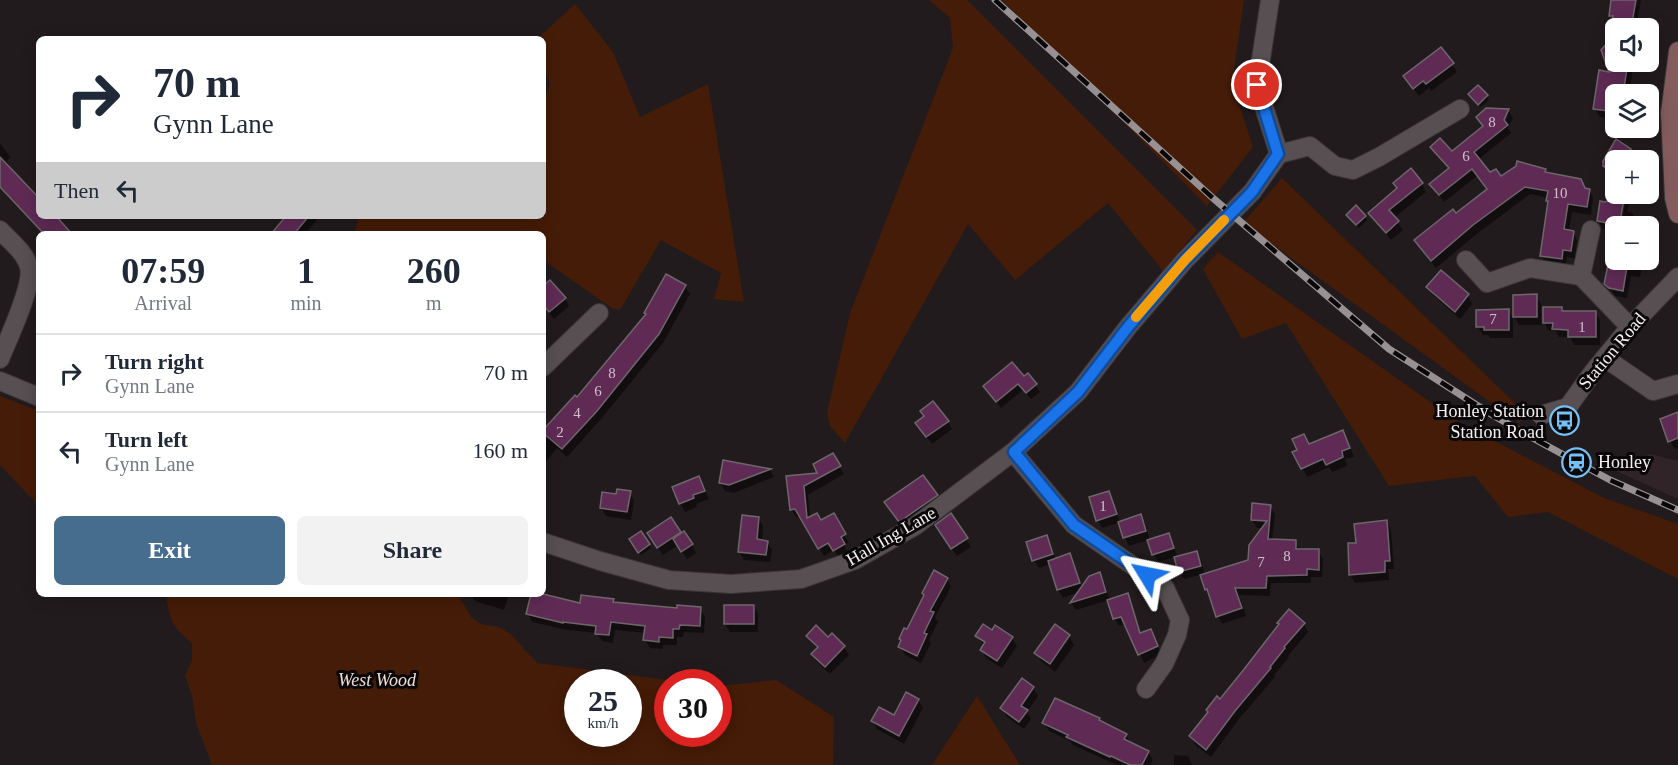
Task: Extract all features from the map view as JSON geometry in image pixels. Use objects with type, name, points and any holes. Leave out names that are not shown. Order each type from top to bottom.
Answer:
[{"type":"street","points":[[1270,0],[1257,85],[1278,154],[1310,146],[1335,166],[1353,170],[1460,109]]},
{"type":"street","points":[[1678,51],[1670,113],[1674,198],[1678,214]]},
{"type":"street","name":"Hall Ing Lane","points":[[546,543],[669,580],[731,584],[801,579],[855,560],[915,526],[1014,452],[1078,392],[1128,327],[1185,260],[1252,192],[1278,154]]},
{"type":"street","points":[[1581,276],[1591,230]]},
{"type":"street","points":[[0,231],[24,256],[30,268],[29,285],[0,359]]},
{"type":"street","points":[[1466,260],[1487,283],[1530,268],[1581,276],[1630,327]]},
{"type":"street","name":"Station Road","points":[[1541,415],[1568,407],[1581,387],[1630,327],[1678,277]]},
{"type":"street","points":[[546,364],[599,313]]},
{"type":"street","points":[[1605,358],[1653,391],[1678,384]]},
{"type":"street","points":[[0,381],[36,396]]},
{"type":"street","points":[[1014,452],[1074,525],[1165,588],[1180,620],[1177,635],[1164,664],[1146,689]]},
{"type":"shaded area","points":[[1650,454],[1678,461],[1678,499],[1614,470]]},
{"type":"green space","points":[[929,0],[967,0],[1197,230],[1163,271],[1108,203],[1015,280],[968,224],[845,443],[830,426],[827,413],[850,313],[953,48],[950,18]]},
{"type":"green space","points":[[1002,0],[1244,0],[1232,83],[1253,147],[1207,206]]},
{"type":"green space","points":[[575,4],[613,52],[640,117],[708,84],[744,302],[714,299],[721,273],[661,240],[620,310],[612,308],[546,262],[546,231],[355,231],[358,219],[546,219],[546,95],[550,85],[546,74],[546,36],[540,36]]},
{"type":"green space","points":[[1282,178],[1529,417],[1519,423],[1243,223]]},
{"type":"green space","points":[[1218,252],[1460,423],[1604,498],[1678,524],[1678,579],[1548,512],[1508,517],[1473,476],[1389,486],[1286,323],[1242,339],[1203,269]]},
{"type":"green space","points":[[0,396],[36,410],[36,503],[0,465]]},
{"type":"green space","name":"West Wood","points":[[166,597],[460,597],[471,617],[481,624],[498,627],[511,634],[537,663],[583,669],[564,669],[564,747],[642,747],[642,677],[654,678],[654,747],[732,747],[732,685],[776,680],[834,717],[833,765],[212,765],[196,723],[192,696],[185,675],[192,661],[192,643],[173,622]]},
{"type":"green space","points":[[977,696],[1020,765],[932,765]]},
{"type":"building","points":[[1611,0],[1636,0],[1633,18],[1609,16]]},
{"type":"building","points":[[1605,45],[1605,61],[1601,50]]},
{"type":"building","points":[[1441,47],[1454,63],[1426,84],[1423,81],[1413,89],[1403,76]]},
{"type":"building","points":[[1599,70],[1626,72],[1625,84],[1605,84],[1605,111],[1593,109]]},
{"type":"building","points":[[1478,85],[1488,95],[1478,105],[1468,94]]},
{"type":"building","points":[[1486,108],[1509,109],[1504,120],[1508,125],[1474,152],[1490,172],[1496,169],[1501,176],[1516,166],[1517,161],[1546,169],[1545,172],[1581,179],[1585,188],[1590,189],[1587,207],[1568,204],[1564,229],[1574,231],[1571,251],[1563,250],[1562,259],[1540,256],[1548,191],[1525,187],[1473,225],[1431,261],[1414,240],[1453,209],[1456,213],[1487,189],[1472,169],[1439,195],[1429,184],[1449,168],[1430,147],[1440,138],[1452,151],[1483,126],[1476,117]]},
{"type":"building","points":[[1616,139],[1631,149],[1630,150],[1610,150]]},
{"type":"building","points":[[0,157],[36,195],[36,219],[59,219],[69,231],[41,231],[0,187]]},
{"type":"building","points":[[1411,168],[1423,183],[1389,210],[1399,221],[1386,233],[1368,213],[1397,188],[1393,183]]},
{"type":"building","points":[[1600,201],[1605,204],[1623,204],[1621,216],[1605,216],[1605,223],[1597,221]]},
{"type":"building","points":[[1356,205],[1366,216],[1356,225],[1346,215]]},
{"type":"building","points":[[284,219],[306,219],[296,231],[274,231]]},
{"type":"building","points":[[1441,270],[1469,294],[1455,312],[1426,287]]},
{"type":"building","points":[[1607,270],[1626,270],[1623,291],[1609,288],[1604,284]]},
{"type":"building","points":[[666,274],[686,285],[659,334],[597,411],[562,449],[546,436],[546,427],[575,395],[577,397],[646,314],[644,313]]},
{"type":"building","points":[[550,280],[566,298],[549,312],[546,308],[546,283]]},
{"type":"building","points":[[1537,294],[1537,317],[1513,317],[1513,295]]},
{"type":"building","points":[[1543,307],[1562,307],[1562,311],[1596,311],[1596,337],[1568,337],[1568,330],[1552,329],[1553,323],[1543,323]]},
{"type":"building","points":[[1509,309],[1509,330],[1484,330],[1484,327],[1476,327],[1476,310]]},
{"type":"building","points":[[1012,362],[1024,376],[1028,373],[1037,384],[1026,393],[1018,384],[996,402],[983,386]]},
{"type":"building","points":[[933,401],[949,421],[926,437],[915,423],[924,416],[920,411]]},
{"type":"building","points":[[1678,412],[1678,438],[1668,442],[1660,419]]},
{"type":"building","points":[[1343,430],[1350,448],[1342,451],[1343,457],[1326,465],[1323,459],[1301,469],[1292,452],[1297,450],[1292,439],[1304,434],[1309,444]]},
{"type":"building","points":[[833,453],[841,466],[804,486],[807,518],[817,513],[821,520],[834,513],[846,534],[841,537],[845,544],[833,551],[828,543],[818,549],[795,509],[790,510],[786,476],[817,473],[813,464]]},
{"type":"building","points":[[723,460],[771,469],[729,485],[719,483]]},
{"type":"building","points":[[923,475],[938,495],[899,522],[884,502]]},
{"type":"building","points":[[699,476],[705,491],[679,504],[672,487]]},
{"type":"building","points":[[617,489],[631,491],[627,512],[600,508],[602,492],[616,494]]},
{"type":"building","points":[[1109,491],[1117,514],[1096,521],[1089,497]]},
{"type":"building","points":[[1252,503],[1271,505],[1268,539],[1296,540],[1296,549],[1319,549],[1319,570],[1307,569],[1307,575],[1267,576],[1266,588],[1235,588],[1242,608],[1216,617],[1200,575],[1248,560],[1249,545],[1267,521],[1251,520]]},
{"type":"building","points":[[951,513],[968,538],[951,549],[935,525]]},
{"type":"building","points":[[1141,514],[1146,531],[1123,538],[1118,522]]},
{"type":"building","points":[[742,515],[759,517],[757,539],[768,541],[766,555],[738,552]]},
{"type":"building","points":[[671,517],[681,532],[657,548],[647,533]]},
{"type":"building","points":[[1387,520],[1390,561],[1385,561],[1385,572],[1349,575],[1348,543],[1356,543],[1354,524]]},
{"type":"building","points":[[641,531],[650,544],[638,553],[629,539]]},
{"type":"building","points":[[684,531],[693,544],[681,552],[673,539]]},
{"type":"building","points":[[1169,533],[1174,548],[1152,555],[1147,540]]},
{"type":"building","points":[[1047,535],[1053,554],[1032,561],[1026,542]]},
{"type":"building","points":[[1197,551],[1201,566],[1178,572],[1174,557]]},
{"type":"building","points":[[1070,553],[1080,583],[1057,590],[1048,561]]},
{"type":"building","points":[[934,570],[948,578],[930,611],[934,612],[917,656],[898,647],[901,640],[899,639],[904,628],[907,629]]},
{"type":"building","points":[[1100,572],[1106,592],[1070,603],[1089,576]]},
{"type":"building","points":[[1128,593],[1140,633],[1151,629],[1158,646],[1138,655],[1121,617],[1113,619],[1107,600]]},
{"type":"building","points":[[546,595],[580,603],[581,595],[614,599],[613,602],[677,608],[677,605],[701,607],[700,626],[680,625],[679,629],[673,629],[673,638],[659,637],[659,642],[643,640],[645,626],[611,622],[609,635],[595,634],[596,626],[563,623],[526,614],[530,597],[546,597]]},
{"type":"building","points":[[724,605],[754,605],[754,624],[724,624]]},
{"type":"building","points":[[1289,609],[1305,623],[1284,647],[1271,668],[1206,750],[1189,736],[1208,712],[1206,710],[1217,696],[1220,699]]},
{"type":"building","points":[[983,624],[992,630],[995,625],[1013,637],[997,661],[980,650],[985,642],[975,636]]},
{"type":"building","points":[[1055,624],[1070,635],[1050,664],[1034,653]]},
{"type":"building","points":[[816,625],[828,637],[832,633],[845,646],[825,667],[811,654],[818,647],[806,636]]},
{"type":"building","points":[[1022,678],[1034,687],[1021,706],[1028,710],[1019,722],[1000,708]]},
{"type":"building","points":[[906,692],[919,699],[899,736],[871,721],[879,707],[894,715]]},
{"type":"building","points":[[1055,698],[1100,718],[1099,720],[1127,734],[1124,739],[1149,751],[1142,765],[1130,765],[1110,757],[1042,723]]},
{"type":"railway","points":[[995,0],[1214,199],[1389,349],[1489,413],[1540,442],[1610,480],[1678,510]]},
{"type":"slow traffic","points":[[1136,317],[1185,260],[1224,220]]},
{"type":"place","name":"Honley Station Station Road","points":[[1565,421]]},
{"type":"place","name":"Honley","points":[[1577,462]]},
{"type":"route","points":[[1147,575],[1074,525],[1014,452],[1078,392],[1128,327],[1185,260],[1252,192],[1278,154],[1257,85]]}]
